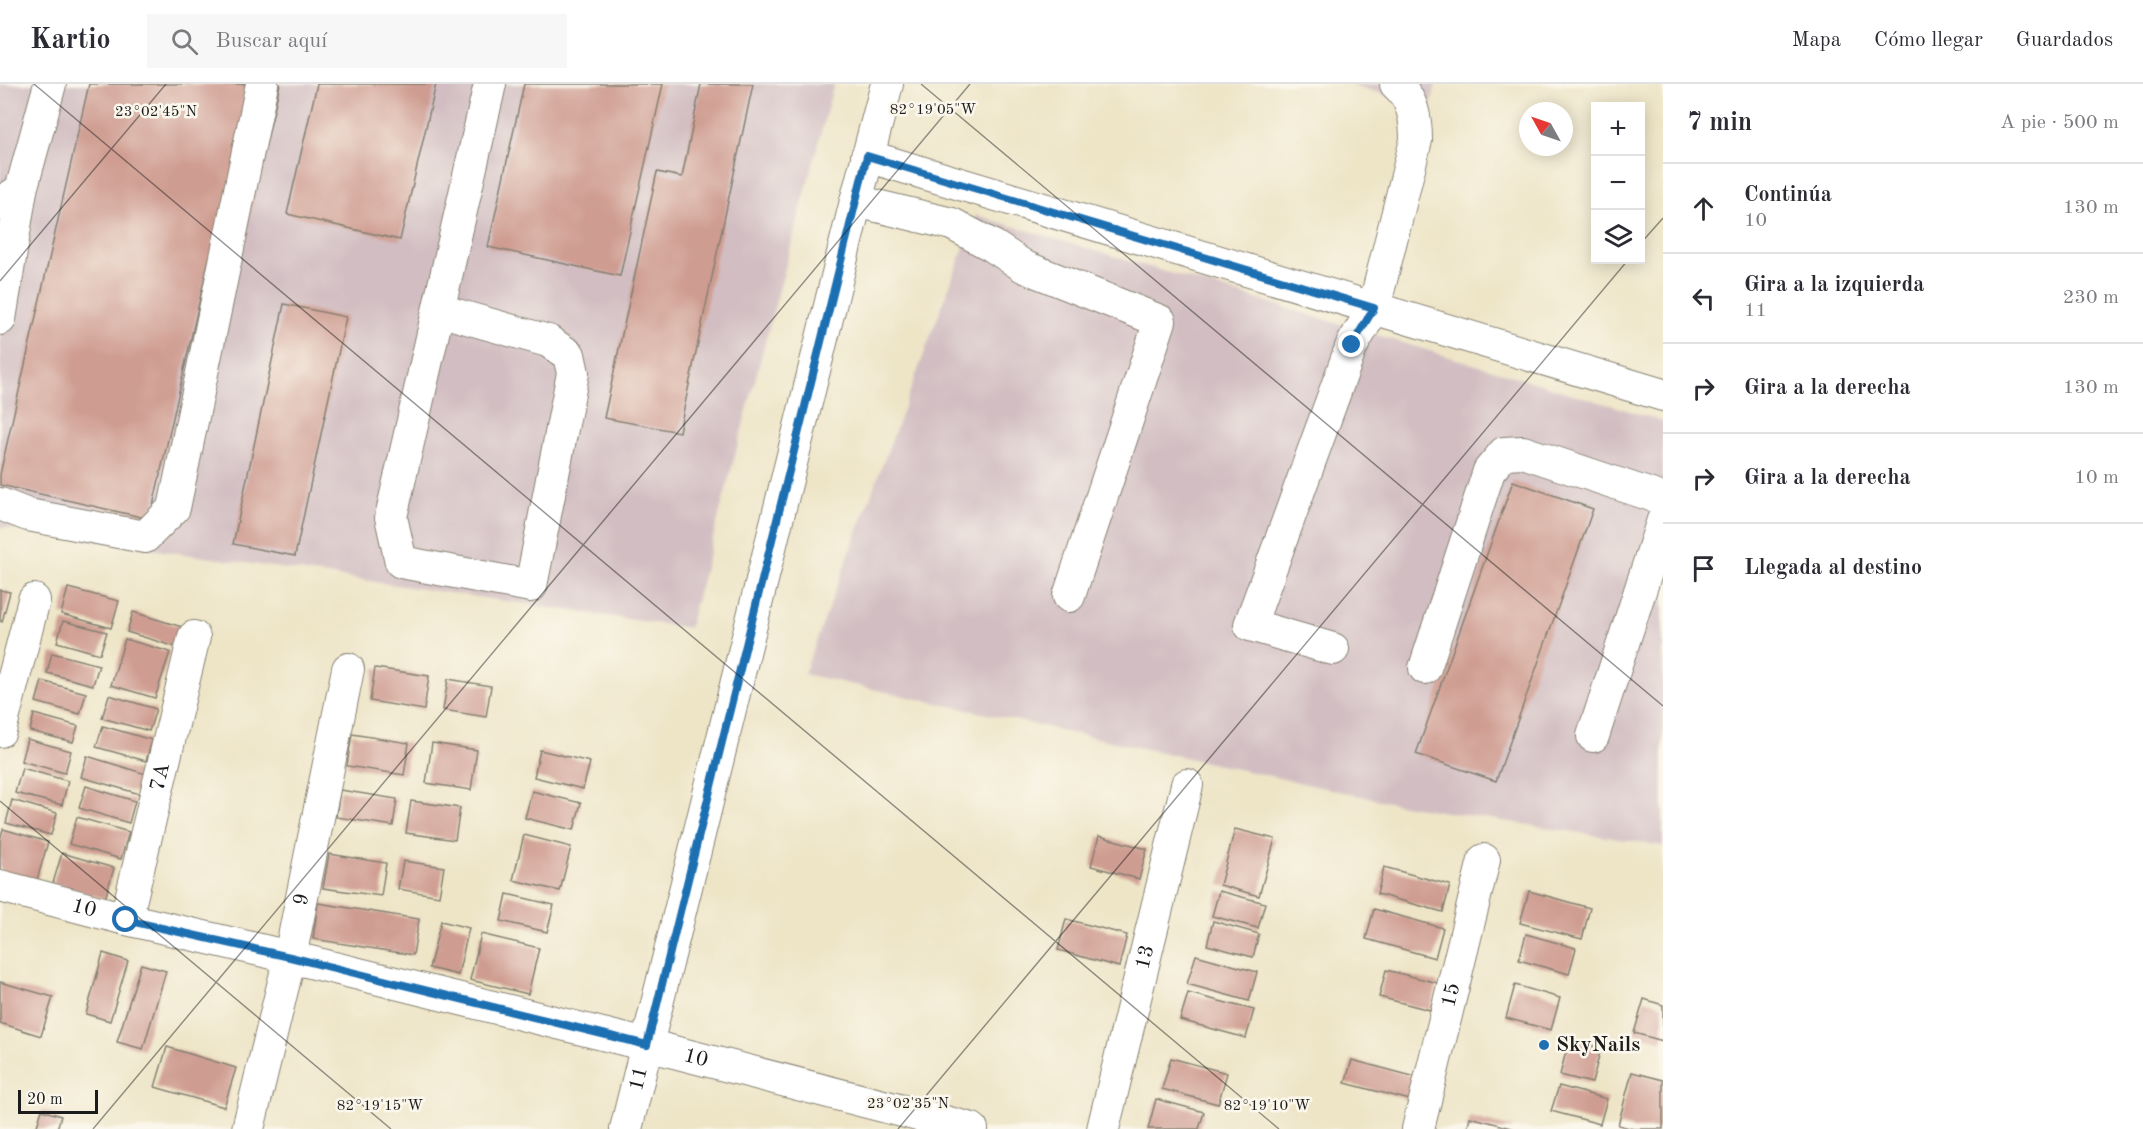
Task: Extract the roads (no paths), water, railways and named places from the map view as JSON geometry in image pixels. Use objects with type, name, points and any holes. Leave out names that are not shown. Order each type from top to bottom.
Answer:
[{"type":"street","points":[[0,319],[10,196],[50,84]]},
{"type":"street","points":[[0,504],[28,515],[146,537],[174,508],[262,84]]},
{"type":"street","points":[[439,310],[548,341],[568,355],[573,373],[531,586],[401,562],[391,517],[490,84]]},
{"type":"street","name":"11","points":[[626,1129],[886,84]]},
{"type":"street","points":[[1333,650],[1250,625],[1352,345],[1374,308],[1416,140],[1416,117],[1404,92],[1396,84]]},
{"type":"street","points":[[867,156],[1663,395]]},
{"type":"street","points":[[856,201],[952,224],[1026,267],[1160,321],[1069,596]]},
{"type":"street","points":[[1425,668],[1466,535],[1489,471],[1504,453],[1523,452],[1663,499]]},
{"type":"street","points":[[1593,736],[1663,520]]},
{"type":"street","points":[[0,731],[34,600]]},
{"type":"street","name":"7A","points":[[126,920],[194,637]]},
{"type":"street","name":"9","points":[[248,1129],[290,957],[348,669]]},
{"type":"street","name":"13","points":[[1103,1129],[1187,784]]},
{"type":"street","name":"15","points":[[1418,1129],[1484,860]]},
{"type":"street","name":"10","points":[[0,886],[126,920],[290,957],[647,1045],[972,1129]]},
{"type":"place","name":"SkyNails","points":[[1544,1045]]}]
